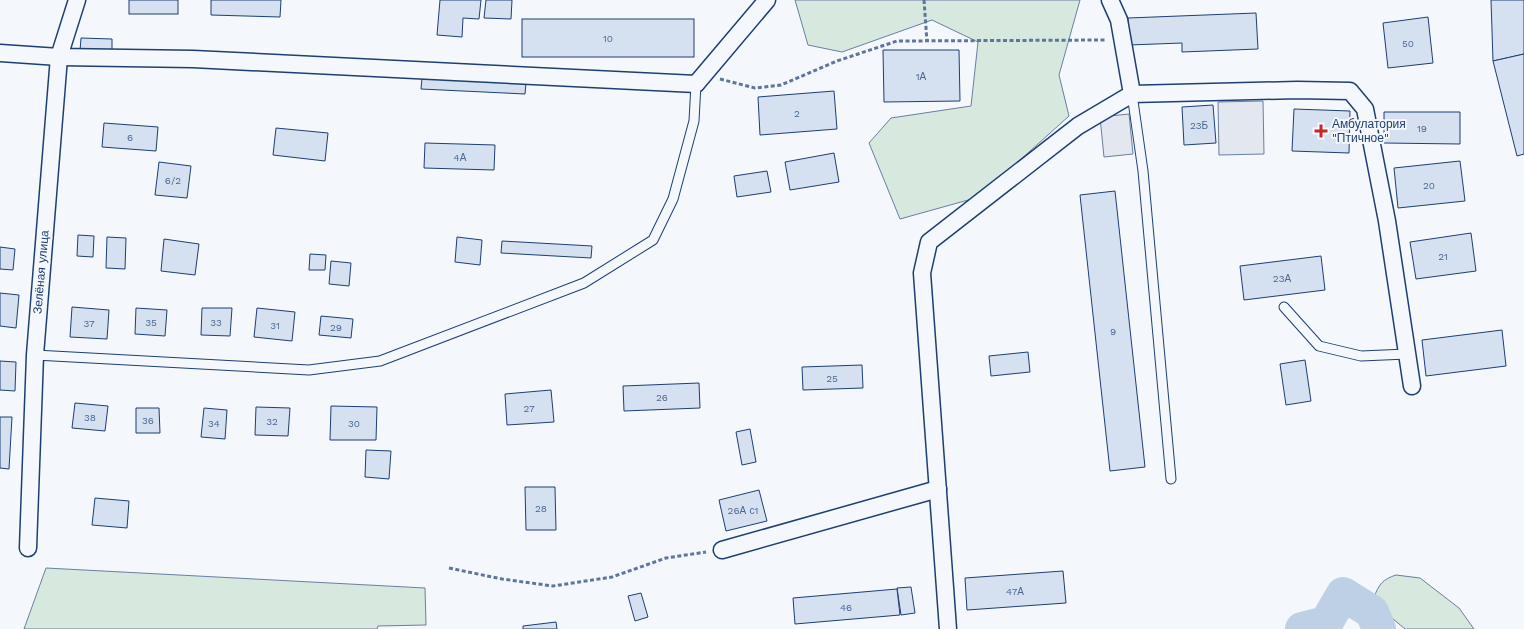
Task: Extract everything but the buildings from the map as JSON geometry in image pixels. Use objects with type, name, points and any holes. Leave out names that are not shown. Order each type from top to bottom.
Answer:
[{"type":"street","name":"Зелёная улица","points":[[28,548],[35,355],[59,57],[77,0]]},
{"type":"street","points":[[0,53],[59,57],[203,60],[700,80],[767,0]]},
{"type":"street","points":[[1110,0],[1119,20],[1132,94]]},
{"type":"street","points":[[948,629],[922,273],[929,242],[1078,126],[1132,94],[1297,90],[1350,91],[1365,109],[1387,221],[1412,386]]},
{"type":"street","points":[[722,550],[938,489]]},
{"type":"lane","points":[[35,355],[318,369],[380,361],[584,283],[653,240],[675,191],[694,121],[700,80]]},
{"type":"lane","points":[[1132,94],[1143,171],[1171,478]]},
{"type":"lane","points":[[1284,307],[1319,346],[1361,356],[1407,354]]},
{"type":"path","points":[[924,0],[927,42]]},
{"type":"path","points":[[700,80],[755,88],[781,85],[838,61],[897,41],[927,42],[1018,38],[1122,40]]},
{"type":"path","points":[[449,568],[502,579],[553,586],[612,577],[666,558],[722,550]]},
{"type":"shaded area","points":[[795,0],[1080,0],[1059,75],[1069,116],[979,197],[900,219],[869,143],[891,118],[971,106],[978,42],[932,20],[842,52],[808,45]]},
{"type":"shaded area","points":[[1263,101],[1264,154],[1219,155],[1218,102]]},
{"type":"shaded area","points":[[1129,114],[1133,154],[1104,157],[1100,117]]},
{"type":"shaded area","points":[[46,568],[425,588],[426,625],[378,626],[377,629],[24,629]]},
{"type":"shaded area","points":[[1396,575],[1420,578],[1459,608],[1474,629],[1405,629],[1379,607],[1374,598],[1377,589],[1382,583]]},
{"type":"waterway","points":[[1302,629],[1326,623],[1343,594],[1372,612],[1379,629]]},
{"type":"place","name":"Амбулатория \"Птичное\"","points":[[1321,131]]}]
